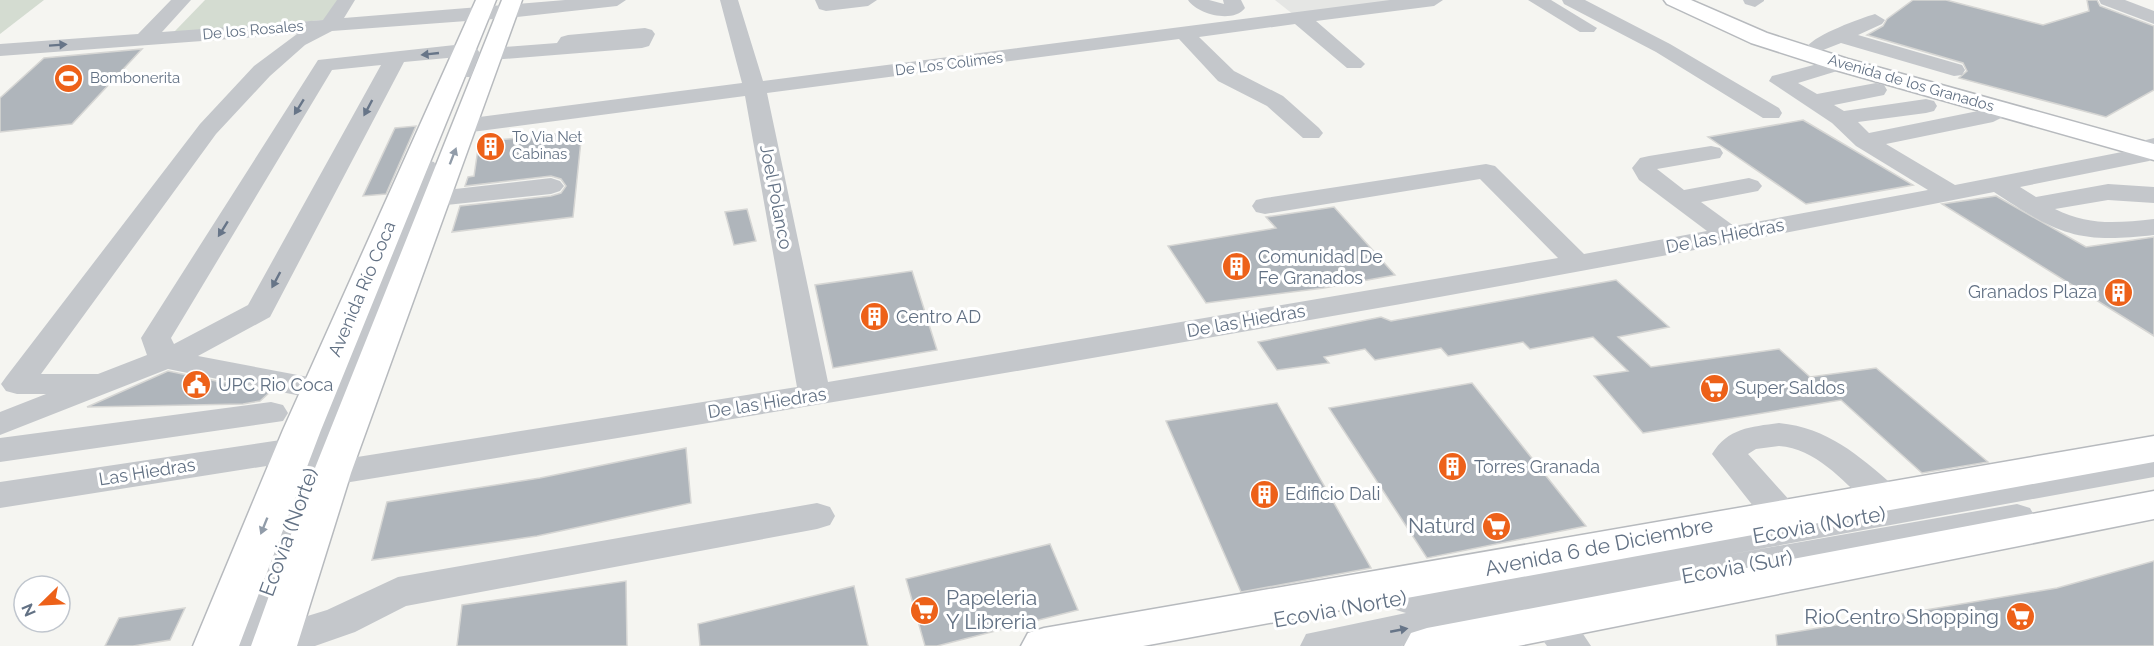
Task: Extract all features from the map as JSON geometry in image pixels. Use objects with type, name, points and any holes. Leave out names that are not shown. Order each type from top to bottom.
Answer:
[{"type":"main road","name":"Avenida de los Granados","points":[[1674,0],[1759,38],[1840,64],[2001,109],[2150,141]]},
{"type":"main road","name":"Avenida de los Granados","points":[[1705,0],[1782,35],[2150,141]]},
{"type":"main road","name":"Avenida Río Coca","points":[[265,645],[509,6]]},
{"type":"main road","points":[[464,50],[484,7]]},
{"type":"main road","points":[[216,646],[290,461],[325,404]]},
{"type":"main road","name":"Avenida 6 de Diciembre","points":[[1427,646],[1521,605],[1779,512],[2154,449]]},
{"type":"main road","name":"Avenida 6 de Diciembre","points":[[1044,646],[1521,605],[2154,505]]},
{"type":"street","points":[[144,39],[182,0]]},
{"type":"street","name":"De los Rosales","points":[[0,50],[388,20],[441,8],[618,0]]},
{"type":"street","name":"Joel Polanco","points":[[729,0],[755,89],[815,395]]},
{"type":"street","points":[[824,0],[826,5],[868,0]]},
{"type":"street","points":[[1197,0],[1206,8],[1217,10],[1235,8],[1232,0]]},
{"type":"street","points":[[1265,0],[1304,15],[1354,64]]},
{"type":"street","name":"De Los Colimes","points":[[464,126],[1184,33],[1304,15],[1434,0]]},
{"type":"street","points":[[1538,0],[1588,29]]},
{"type":"street","points":[[1571,0],[1663,48],[1771,113]]},
{"type":"street","points":[[8,393],[208,129],[262,71],[298,41],[330,24],[345,2],[354,6],[397,2],[388,20]]},
{"type":"street","points":[[2115,4],[2154,3]]},
{"type":"street","points":[[2115,4],[2154,18]]},
{"type":"street","points":[[1818,46],[1875,20]]},
{"type":"street","points":[[298,41],[411,32]]},
{"type":"street","points":[[1184,33],[1226,76],[1275,100],[1311,132]]},
{"type":"street","points":[[1838,36],[1954,70]]},
{"type":"street","points":[[491,54],[564,47]]},
{"type":"street","points":[[262,71],[464,50]]},
{"type":"street","name":"Ecovia (Norte)","points":[[265,645],[325,404],[348,393],[429,158],[471,53],[464,50]]},
{"type":"street","points":[[0,424],[96,384],[164,359],[225,332],[260,311],[396,57]]},
{"type":"street","points":[[164,359],[156,338],[325,64]]},
{"type":"street","points":[[1840,64],[1780,81],[1840,118],[1864,141],[1951,193]]},
{"type":"street","points":[[1812,102],[1876,90]]},
{"type":"street","points":[[1840,118],[1926,106]]},
{"type":"street","points":[[1864,141],[1985,117],[2001,109]]},
{"type":"street","name":"De las Hiedras","points":[[332,473],[815,395],[1579,264],[2140,156],[2150,141]]},
{"type":"street","points":[[1710,153],[1649,163],[1644,168],[1648,175],[1729,235]]},
{"type":"street","points":[[1265,206],[1484,171],[1579,264]]},
{"type":"street","points":[[1998,184],[2058,221],[2093,231],[2154,226]]},
{"type":"street","points":[[437,198],[551,186]]},
{"type":"street","points":[[1681,198],[1749,186]]},
{"type":"street","points":[[2032,206],[2111,192],[2137,191],[2154,195]]},
{"type":"street","points":[[164,359],[325,404]]},
{"type":"street","points":[[8,393],[96,384]]},
{"type":"street","points":[[0,450],[271,413]]},
{"type":"street","points":[[1779,512],[1737,466],[1729,454],[1733,446],[1772,434],[1794,435],[1814,441],[1831,450],[1881,495]]},
{"type":"street","name":"Las Hiedras","points":[[0,495],[290,461]]},
{"type":"street","name":"Las Hiedras","points":[[0,514],[290,461]]},
{"type":"street","name":"Ecovia (Norte)","points":[[1129,646],[1521,605],[2154,465]]},
{"type":"street","name":"Ecovia (Sur)","points":[[1321,646],[1521,605],[2154,493]]},
{"type":"street","points":[[265,645],[341,621],[398,592],[817,516]]},
{"type":"shaded area","points":[[0,0],[44,0],[0,34]]},
{"type":"shaded area","points":[[205,0],[338,0],[324,20],[174,32]]},
{"type":"shaded area","points":[[1275,0],[1411,0],[1294,15]]},
{"type":"building","points":[[1913,0],[1946,0],[2043,25],[2089,11],[2087,0],[2097,0],[2100,6],[2154,26],[2154,90],[2106,117],[1959,78],[1967,71],[1963,63],[1867,35],[1883,26],[1887,19]]},
{"type":"building","name":"Bombonerita","points":[[142,49],[72,124],[0,132],[0,98],[44,58]]},
{"type":"building","points":[[1803,120],[1913,185],[1806,204],[1708,137]]},
{"type":"building","points":[[416,126],[386,194],[363,196],[395,128]]},
{"type":"building","points":[[582,131],[573,217],[452,232],[460,206],[551,196],[561,193],[566,186],[561,179],[551,176],[465,186],[468,177],[474,176],[479,142]]},
{"type":"building","name":"Granados Plaza","points":[[1996,196],[2086,247],[2154,237],[2154,336],[1942,204]]},
{"type":"building","points":[[1334,207],[1395,275],[1324,288],[1206,303],[1168,246],[1276,228],[1266,217]]},
{"type":"building","points":[[747,209],[756,241],[734,245],[725,212]]},
{"type":"building","name":"Centro AD","points":[[912,271],[937,350],[833,368],[815,285]]},
{"type":"building","points":[[1616,280],[1669,327],[1618,337],[1651,367],[1779,349],[1810,377],[1876,368],[1988,462],[1922,473],[1841,400],[1643,433],[1594,376],[1628,371],[1593,337],[1530,349],[1523,342],[1448,356],[1441,348],[1375,360],[1365,349],[1324,357],[1329,363],[1277,370],[1258,342],[1381,317],[1391,321]]},
{"type":"building","name":"UPC Rio Coca","points":[[168,371],[270,392],[260,401],[243,404],[87,407]]},
{"type":"building","name":"Torres Granada","points":[[1472,383],[1586,526],[1427,558],[1329,408]]},
{"type":"building","name":"Edificio Dali","points":[[1277,403],[1371,568],[1241,592],[1166,421]]},
{"type":"building","points":[[686,448],[691,503],[537,536],[372,560],[387,502],[540,478]]},
{"type":"building","points":[[1050,544],[1078,610],[937,646],[925,646],[906,579]]},
{"type":"building","name":"RioCentro Shopping","points":[[2154,561],[2154,646],[1777,646],[1776,635],[2057,588]]},
{"type":"building","points":[[626,581],[627,646],[457,646],[462,605]]},
{"type":"building","points":[[854,586],[868,646],[700,646],[698,624]]},
{"type":"building","points":[[185,608],[170,640],[133,646],[105,646],[119,618]]},
{"type":"place","name":"Bombonerita","points":[[69,78]]},
{"type":"place","name":"To Via Net Cabinas","points":[[491,146]]},
{"type":"place","name":"Comunidad De Fe Granados","points":[[1237,267]]},
{"type":"place","name":"Granados Plaza","points":[[2118,292]]},
{"type":"place","name":"Centro AD","points":[[875,317]]},
{"type":"place","name":"UPC Rio Coca","points":[[197,385]]},
{"type":"place","name":"Super Saldos","points":[[1714,388]]},
{"type":"place","name":"Torres Granada","points":[[1453,467]]},
{"type":"place","name":"Edificio Dali","points":[[1264,494]]},
{"type":"place","name":"Naturd","points":[[1496,526]]},
{"type":"place","name":"Papeleria Y Libreria","points":[[925,610]]},
{"type":"place","name":"RioCentro Shopping","points":[[2020,617]]}]
